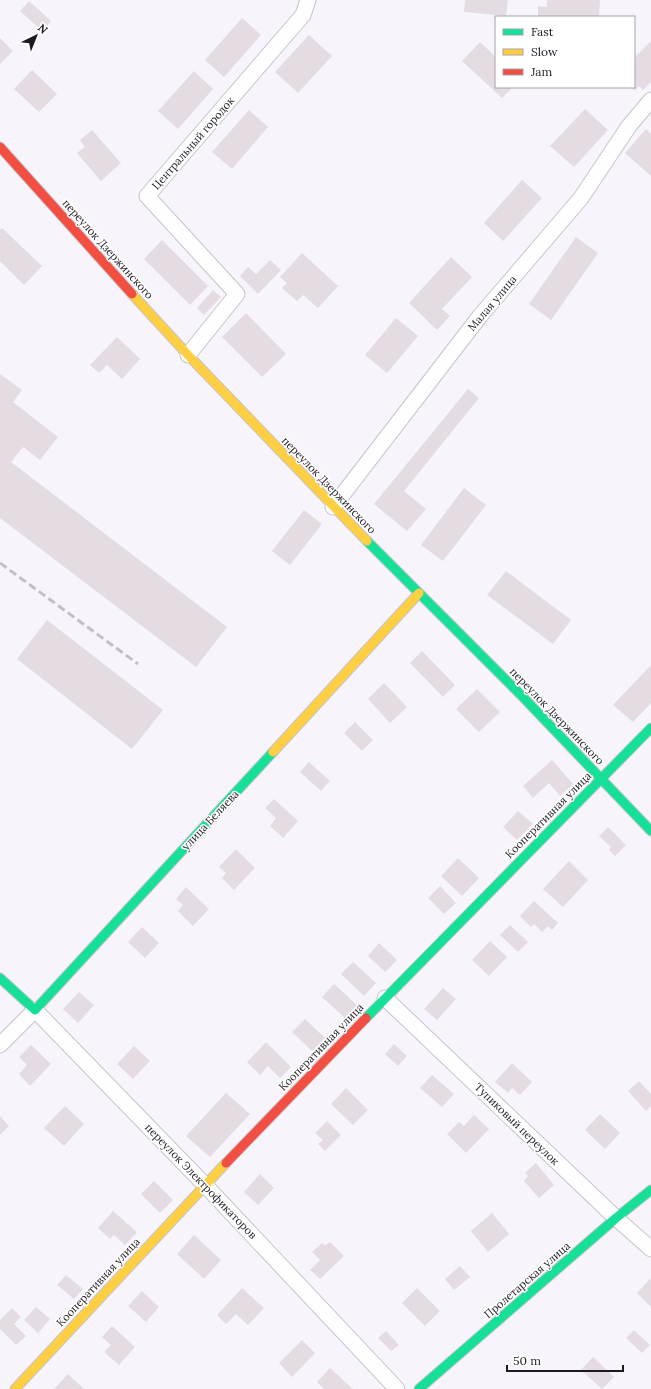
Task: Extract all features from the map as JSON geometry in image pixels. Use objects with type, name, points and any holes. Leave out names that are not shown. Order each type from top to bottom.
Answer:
[{"type":"street","name":"Центральный городок","points":[[188,355],[237,294],[147,196],[303,16],[308,0]]},
{"type":"street","name":"Малая улица","points":[[332,508],[480,316],[581,198],[629,126],[651,100]]},
{"type":"street","name":"переулок Дзержинского","points":[[0,147],[188,355],[332,508],[520,694],[651,831]]},
{"type":"street","name":"улица Беляева","points":[[0,1045],[36,1010],[419,593]]},
{"type":"street","name":"Кооперативная улица","points":[[15,1389],[205,1185],[385,998],[651,728]]},
{"type":"street","name":"переулок Электрофикаторов","points":[[0,978],[36,1010],[205,1185],[398,1389]]},
{"type":"street","name":"Тупиковый переулок","points":[[385,998],[616,1218],[651,1249]]},
{"type":"street","name":"Пролетарская улица","points":[[419,1389],[616,1218],[651,1190]]},
{"type":"building","points":[[465,0],[508,0],[506,16],[464,12]]},
{"type":"building","points":[[547,0],[600,0],[599,16],[538,16],[538,6],[547,7]]},
{"type":"building","points":[[29,1],[51,21],[42,31],[20,11]]},
{"type":"building","points":[[242,18],[261,35],[224,77],[205,60]]},
{"type":"building","points":[[309,35],[332,56],[298,93],[275,72]]},
{"type":"building","points":[[0,38],[13,51],[0,64]]},
{"type":"building","points":[[651,41],[651,82],[643,90],[639,86],[635,91],[632,88],[635,88],[635,57]]},
{"type":"building","points":[[480,42],[495,56],[495,88],[512,88],[502,98],[462,61]]},
{"type":"building","points":[[32,70],[57,94],[39,112],[14,89]]},
{"type":"building","points":[[194,71],[213,89],[178,129],[158,111]]},
{"type":"building","points":[[585,109],[608,130],[574,167],[550,146]]},
{"type":"building","points":[[249,110],[268,127],[232,169],[212,152]]},
{"type":"building","points":[[646,129],[651,134],[651,176],[625,153]]},
{"type":"building","points":[[92,130],[121,163],[101,181],[77,153],[85,147],[80,140]]},
{"type":"building","points":[[522,180],[542,198],[503,241],[484,223]]},
{"type":"building","points":[[2,228],[42,266],[24,285],[0,261],[0,230]]},
{"type":"building","points":[[576,237],[598,253],[551,320],[529,304]]},
{"type":"building","points":[[162,240],[208,286],[190,305],[144,259]]},
{"type":"building","points":[[302,253],[338,286],[318,308],[303,295],[297,301],[282,288],[287,283],[280,277]]},
{"type":"building","points":[[451,257],[472,277],[442,309],[450,316],[437,330],[409,303]]},
{"type":"building","points":[[270,260],[281,270],[258,294],[240,276],[248,267],[256,274]]},
{"type":"building","points":[[213,290],[221,297],[204,315],[197,308]]},
{"type":"building","points":[[246,313],[286,354],[262,377],[222,337]]},
{"type":"building","points":[[396,318],[418,336],[387,373],[365,355]]},
{"type":"building","points":[[117,337],[140,359],[122,379],[107,365],[99,373],[90,365]]},
{"type":"building","points":[[0,374],[22,390],[13,402],[58,437],[40,460],[23,447],[11,462],[227,627],[196,667],[0,518]]},
{"type":"building","points":[[468,389],[479,398],[404,491],[426,509],[407,531],[374,504]]},
{"type":"building","points":[[464,488],[486,505],[443,561],[421,545]]},
{"type":"building","points":[[304,510],[322,524],[290,565],[272,551]]},
{"type":"building","points":[[506,571],[571,620],[553,644],[487,595]]},
{"type":"building","points":[[47,620],[163,710],[132,749],[17,659]]},
{"type":"building","points":[[422,651],[455,685],[443,697],[410,663]]},
{"type":"building","points":[[651,665],[651,703],[633,722],[613,705]]},
{"type":"building","points":[[384,683],[407,707],[390,723],[368,699]]},
{"type":"building","points":[[477,689],[500,712],[479,732],[456,709]]},
{"type":"building","points":[[355,722],[373,740],[362,751],[344,733]]},
{"type":"building","points":[[552,760],[573,784],[560,796],[549,783],[533,798],[523,786]]},
{"type":"building","points":[[309,762],[330,781],[321,791],[300,772]]},
{"type":"building","points":[[274,799],[298,821],[283,838],[270,826],[276,818],[265,808]]},
{"type":"building","points":[[518,811],[533,824],[517,840],[503,827]]},
{"type":"building","points":[[608,827],[626,845],[615,856],[609,850],[611,847],[599,836]]},
{"type":"building","points":[[236,849],[255,868],[234,890],[222,878],[226,873],[219,867]]},
{"type":"building","points":[[458,858],[479,878],[462,896],[441,876]]},
{"type":"building","points":[[569,861],[588,880],[563,907],[543,889]]},
{"type":"building","points":[[440,886],[456,903],[444,914],[428,898]]},
{"type":"building","points":[[186,887],[209,909],[193,926],[178,911],[183,905],[176,899]]},
{"type":"building","points":[[534,901],[558,923],[552,930],[548,926],[542,932],[534,924],[531,927],[520,916]]},
{"type":"building","points":[[510,925],[528,942],[518,952],[500,935]]},
{"type":"building","points":[[142,927],[159,943],[145,958],[128,942]]},
{"type":"building","points":[[490,941],[507,957],[489,976],[472,960]]},
{"type":"building","points":[[379,943],[397,960],[385,972],[368,956]]},
{"type":"building","points":[[353,962],[376,983],[364,996],[341,974]]},
{"type":"building","points":[[334,984],[357,1005],[345,1018],[322,997]]},
{"type":"building","points":[[443,988],[456,999],[437,1020],[424,1009]]},
{"type":"building","points":[[79,992],[94,1005],[78,1023],[63,1009]]},
{"type":"building","points":[[305,1019],[325,1038],[312,1051],[292,1032]]},
{"type":"building","points":[[266,1042],[291,1067],[280,1078],[268,1066],[260,1075],[247,1062]]},
{"type":"building","points":[[394,1044],[407,1056],[398,1066],[385,1054]]},
{"type":"building","points":[[31,1045],[51,1064],[30,1086],[19,1074],[27,1065],[19,1057]]},
{"type":"building","points":[[134,1046],[150,1061],[133,1079],[117,1064]]},
{"type":"building","points":[[512,1063],[532,1082],[520,1095],[512,1088],[508,1093],[495,1082]]},
{"type":"building","points":[[432,1075],[454,1094],[442,1107],[420,1088]]},
{"type":"building","points":[[639,1081],[651,1094],[651,1106],[646,1111],[628,1091]]},
{"type":"building","points":[[346,1088],[368,1110],[353,1125],[331,1104]]},
{"type":"building","points":[[226,1093],[250,1114],[210,1157],[186,1136]]},
{"type":"building","points":[[65,1106],[84,1124],[64,1146],[44,1128]]},
{"type":"building","points":[[600,1114],[620,1133],[605,1149],[585,1130]]},
{"type":"building","points":[[474,1115],[489,1129],[466,1153],[447,1134],[459,1122],[464,1126]]},
{"type":"building","points":[[0,1116],[9,1126],[0,1135]]},
{"type":"building","points":[[327,1121],[341,1135],[325,1151],[318,1144],[323,1140],[315,1133]]},
{"type":"building","points":[[536,1163],[554,1185],[539,1198],[524,1181],[528,1176],[525,1173]]},
{"type":"building","points":[[260,1174],[274,1188],[258,1205],[244,1192]]},
{"type":"building","points":[[154,1181],[173,1200],[160,1213],[141,1194]]},
{"type":"building","points":[[113,1211],[137,1232],[125,1245],[114,1235],[110,1239],[98,1228]]},
{"type":"building","points":[[492,1213],[509,1234],[488,1252],[471,1231]]},
{"type":"building","points":[[194,1235],[221,1260],[204,1279],[177,1254]]},
{"type":"building","points":[[330,1242],[344,1256],[320,1279],[310,1270],[320,1260],[312,1252],[322,1243],[325,1246]]},
{"type":"building","points":[[460,1266],[470,1277],[454,1290],[445,1279]]},
{"type":"building","points":[[66,1275],[83,1289],[74,1299],[57,1285]]},
{"type":"building","points":[[651,1278],[651,1307],[637,1293]]},
{"type":"building","points":[[242,1288],[264,1308],[248,1325],[236,1314],[226,1324],[217,1315]]},
{"type":"building","points":[[417,1288],[440,1311],[425,1326],[402,1303]]},
{"type":"building","points":[[142,1291],[159,1307],[146,1322],[128,1306]]},
{"type":"building","points":[[36,1307],[50,1319],[38,1333],[24,1320]]},
{"type":"building","points":[[12,1308],[21,1317],[14,1324],[26,1336],[16,1345],[0,1329],[0,1320]]},
{"type":"building","points":[[112,1326],[135,1347],[119,1365],[104,1352],[111,1345],[102,1337]]},
{"type":"building","points":[[634,1330],[650,1345],[642,1353],[626,1338]]},
{"type":"building","points":[[386,1331],[399,1345],[391,1351],[378,1338]]},
{"type":"building","points":[[302,1340],[315,1353],[292,1377],[279,1363]]},
{"type":"building","points":[[593,1357],[614,1377],[602,1389],[581,1370]]},
{"type":"building","points":[[330,1368],[353,1389],[324,1389],[317,1382]]},
{"type":"building","points":[[68,1374],[84,1389],[54,1389]]},
{"type":"railway","points":[[0,563],[138,664]]},
{"type":"traffic: fast","points":[[367,541],[520,694],[651,831]]},
{"type":"traffic: fast","points":[[366,1018],[651,728]]},
{"type":"traffic: fast","points":[[0,978],[35,1010],[273,752]]},
{"type":"traffic: fast","points":[[419,1389],[616,1218],[651,1190]]},
{"type":"traffic: slow","points":[[132,294],[188,355],[367,541]]},
{"type":"traffic: slow","points":[[273,752],[419,593]]},
{"type":"traffic: slow","points":[[15,1389],[226,1163]]},
{"type":"traffic: jam","points":[[0,147],[132,294]]},
{"type":"traffic: jam","points":[[226,1163],[366,1018]]}]
